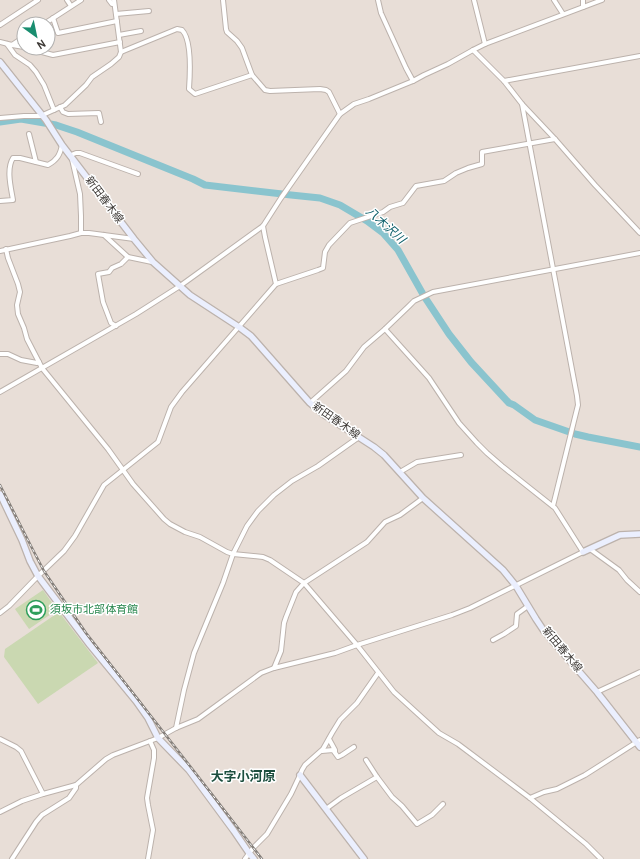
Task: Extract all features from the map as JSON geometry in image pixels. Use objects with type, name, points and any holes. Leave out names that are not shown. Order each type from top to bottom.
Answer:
[{"type":"main road","name":"新田春木線","points":[[0,62],[51,127],[62,145],[134,240],[153,262],[190,295],[251,336],[310,403],[323,414],[384,455],[423,498],[503,570],[516,586],[544,631],[639,743]]},
{"type":"main road","points":[[0,494],[38,576],[90,645],[136,701],[148,718],[158,738],[189,770],[254,859]]},
{"type":"main road","points":[[584,552],[620,535],[640,534]]},
{"type":"main road","points":[[300,775],[364,859]]},
{"type":"street","points":[[0,25],[38,0]]},
{"type":"street","points":[[68,0],[71,6]]},
{"type":"street","points":[[56,16],[81,0]]},
{"type":"street","points":[[0,118],[24,116],[44,118],[54,110],[64,105],[86,85],[92,77],[119,57],[121,52],[114,2],[112,4],[109,0]]},
{"type":"street","points":[[223,0],[227,32],[242,48],[252,75],[265,90],[326,90],[340,114]]},
{"type":"street","points":[[378,0],[381,13],[413,81]]},
{"type":"street","points":[[474,0],[485,44]]},
{"type":"street","points":[[554,0],[563,14]]},
{"type":"street","points":[[583,0],[583,7]]},
{"type":"street","points":[[0,392],[136,314],[180,286],[263,226],[340,114],[354,104],[413,81],[485,44],[602,0]]},
{"type":"street","points":[[116,14],[149,11]]},
{"type":"street","points":[[56,28],[58,34],[117,21]]},
{"type":"street","points":[[121,52],[177,29],[182,30],[185,33],[190,65],[189,89],[195,94],[252,75]]},
{"type":"street","points":[[119,35],[141,31]]},
{"type":"street","points":[[0,42],[16,46]]},
{"type":"street","points":[[12,45],[16,42]]},
{"type":"street","points":[[56,54],[120,42]]},
{"type":"street","points":[[7,44],[15,55],[30,65],[36,72],[44,85],[54,110]]},
{"type":"street","points":[[473,50],[504,81],[522,104],[555,138],[595,185],[640,233]]},
{"type":"street","points":[[504,81],[640,56]]},
{"type":"street","points":[[522,104],[578,405],[553,506]]},
{"type":"street","points":[[60,107],[63,112],[68,114],[99,113],[101,122]]},
{"type":"street","points":[[29,134],[36,162]]},
{"type":"street","points":[[0,613],[64,552],[75,536],[104,485],[158,442],[171,407],[182,392],[276,284],[323,268],[325,252],[329,245],[350,223],[383,212],[403,203],[416,186],[444,182],[456,173],[482,164],[482,152],[555,138]]},
{"type":"street","points":[[0,201],[13,200],[9,171],[10,163],[13,158],[20,158],[48,165],[60,154],[62,145]]},
{"type":"street","points":[[81,233],[80,194],[71,155],[80,153],[138,174]]},
{"type":"street","points":[[263,226],[276,284]]},
{"type":"street","points":[[0,251],[81,233],[134,240]]},
{"type":"street","points":[[104,235],[128,258],[153,262]]},
{"type":"street","points":[[6,249],[20,292],[17,305],[18,314],[27,339],[42,368],[124,470],[133,484],[153,507],[170,524],[185,532],[200,537],[233,554],[263,557],[270,560],[304,583],[357,645],[394,692],[439,733],[458,744],[530,798],[586,844],[601,859]]},
{"type":"street","points":[[310,403],[346,371],[364,347],[414,301],[433,292],[640,253]]},
{"type":"street","points":[[116,326],[111,323],[103,302],[98,274],[109,272],[112,268],[121,264],[128,258]]},
{"type":"street","points":[[0,812],[22,801],[76,785],[106,759],[113,755],[158,738],[176,728],[198,719],[261,673],[274,668],[335,654],[357,645],[453,615],[584,552],[553,506],[502,466],[477,443],[459,423],[429,378],[385,329]]},
{"type":"street","points":[[0,354],[8,354],[21,360],[37,363],[39,362]]},
{"type":"street","points":[[176,728],[194,653],[223,583],[233,554],[247,526],[258,511],[274,495],[292,481],[318,466],[359,437]]},
{"type":"street","points":[[400,472],[417,462],[461,455]]},
{"type":"street","points":[[274,668],[281,650],[284,623],[296,592],[304,583],[367,542],[385,522],[400,515],[423,498]]},
{"type":"street","points":[[590,549],[620,570],[627,580],[640,592]]},
{"type":"street","points":[[493,640],[516,626],[517,614],[528,606]]},
{"type":"street","points":[[597,692],[640,672]]},
{"type":"street","points":[[245,859],[253,848],[267,834],[305,764],[323,749],[340,720],[357,703],[378,673]]},
{"type":"street","points":[[0,739],[21,751],[43,794]]},
{"type":"street","points":[[329,739],[338,757],[354,748]]},
{"type":"street","points":[[148,859],[153,830],[147,798],[154,758],[154,750],[150,741]]},
{"type":"street","points":[[530,798],[556,789],[585,775],[639,743]]},
{"type":"street","points":[[321,751],[332,750],[335,752]]},
{"type":"street","points":[[366,760],[392,797],[402,806],[417,824],[432,815],[444,804]]},
{"type":"street","points":[[326,809],[377,777]]},
{"type":"street","points":[[12,859],[42,815],[69,798],[76,788],[76,785]]},
{"type":"green space","name":"須坂市北部体育館","points":[[43,590],[57,610],[29,629],[15,609]]},
{"type":"green space","points":[[59,612],[98,663],[38,704],[4,657],[5,649]]},
{"type":"waterway","name":"八木沢川","points":[[0,122],[21,119],[56,125],[77,132],[205,185],[320,198],[340,205],[367,221],[383,233],[398,250],[424,296],[449,334],[471,362],[509,403],[535,420],[575,434],[640,447]]},
{"type":"railway","points":[[0,485],[44,571],[86,633],[262,859]]},
{"type":"place","name":"須坂市北部体育館","points":[[36,610]]},
{"type":"district","name":"大字小河原","points":[[243,778]]}]
